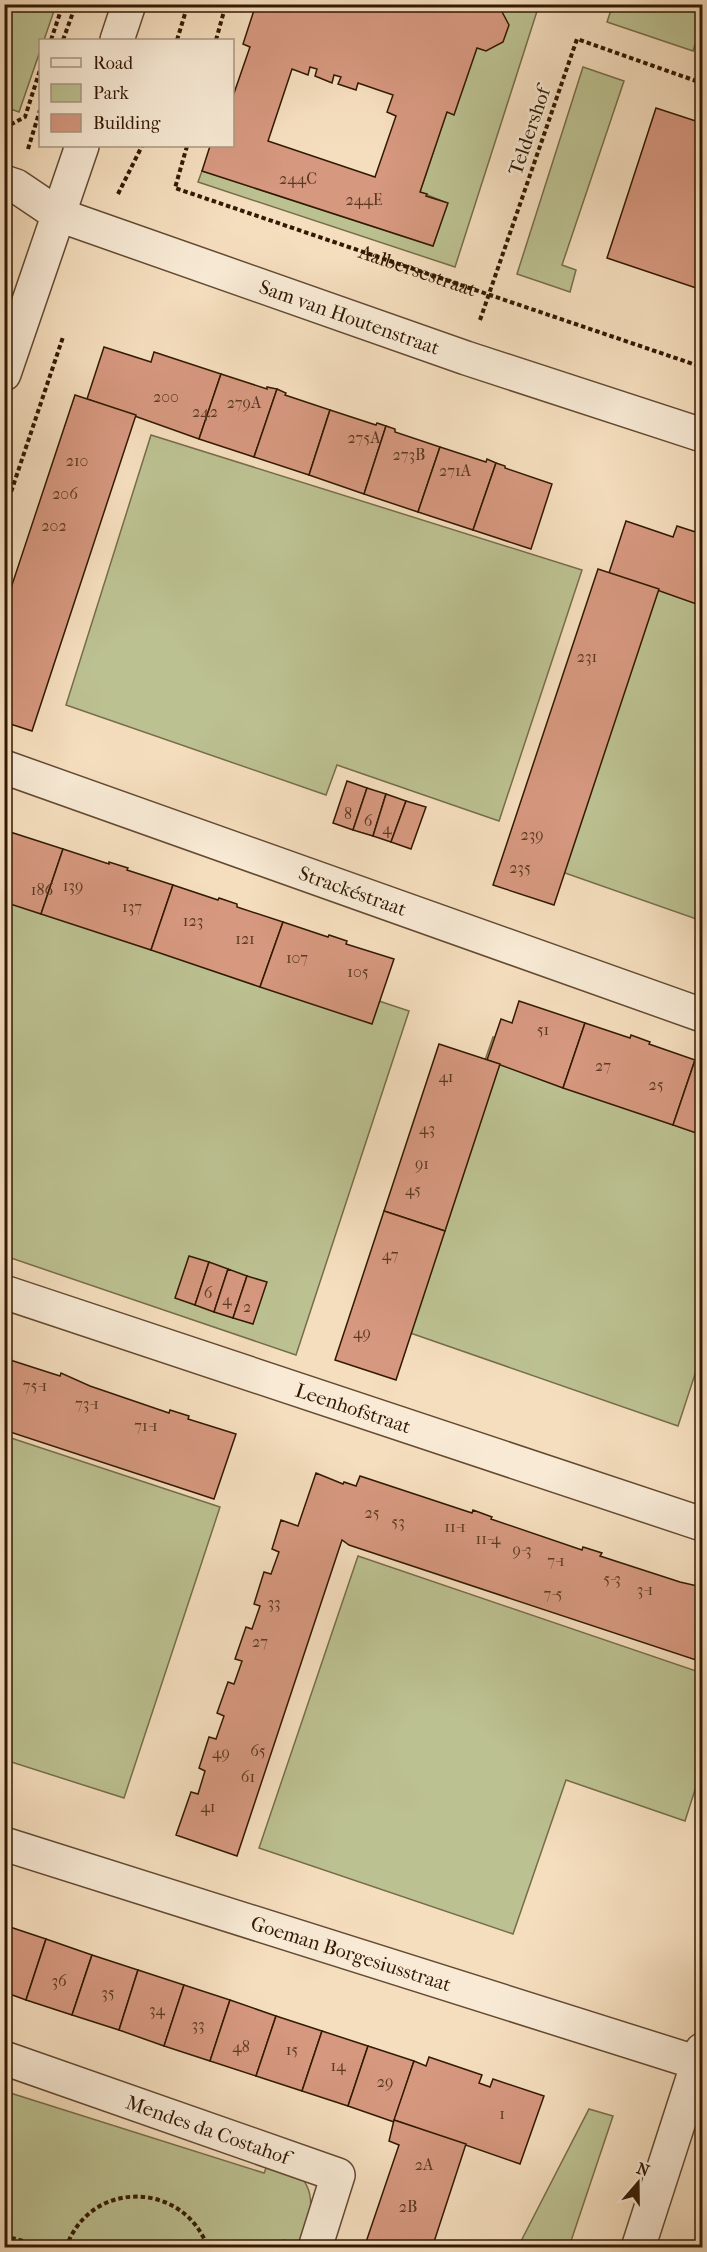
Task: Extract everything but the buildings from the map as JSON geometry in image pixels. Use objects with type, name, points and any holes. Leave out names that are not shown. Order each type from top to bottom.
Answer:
[{"type":"street","points":[[117,39],[129,4]]},
{"type":"street","points":[[4,374],[82,147]]},
{"type":"street","name":"Sam van Houtenstraat","points":[[4,182],[16,186],[59,215],[99,230],[466,358],[702,435]]},
{"type":"street","name":"Strackéstraat","points":[[4,767],[702,1015]]},
{"type":"street","name":"Leenhofstraat","points":[[4,1292],[702,1524]]},
{"type":"street","name":"Goeman Borgesiusstraat","points":[[4,1844],[700,2056]]},
{"type":"street","points":[[638,2247],[700,2056]]},
{"type":"street","name":"Mendes da Costahof","points":[[4,2058],[338,2175],[315,2247]]},
{"type":"path","points":[[51,39],[63,4]]},
{"type":"path","points":[[63,39],[76,4]]},
{"type":"path","points":[[177,39],[188,4]]},
{"type":"path","points":[[216,39],[226,4]]},
{"type":"path","name":"Teldershof","points":[[466,358],[576,39],[701,83]]},
{"type":"path","points":[[4,128],[25,117],[39,73]]},
{"type":"path","points":[[701,83],[702,76]]},
{"type":"path","points":[[99,230],[142,147]]},
{"type":"path","name":"Aalbersestraat","points":[[187,147],[175,188],[702,367]]},
{"type":"path","points":[[4,513],[64,336]]},
{"type":"path","points":[[66,2247],[70,2235],[86,2215],[108,2201],[135,2196],[162,2199],[187,2214],[203,2235],[208,2247]]},
{"type":"path","points":[[4,2236],[51,2247]]},
{"type":"green space","points":[[613,4],[702,5],[702,24],[693,51],[607,22]]},
{"type":"green space","points":[[4,5],[56,5],[44,39],[39,39],[39,54],[19,112],[5,107]]},
{"type":"green space","points":[[482,5],[539,5],[455,267],[198,182],[202,171],[433,246],[447,203],[420,192]]},
{"type":"green space","points":[[583,67],[624,81],[562,265],[576,270],[570,292],[517,274]]},
{"type":"green space","points":[[151,435],[582,570],[499,821],[337,765],[326,795],[66,705]]},
{"type":"green space","points":[[645,564],[702,583],[702,921],[545,866]]},
{"type":"green space","points":[[5,876],[409,1011],[296,1355],[5,1256]]},
{"type":"green space","points":[[493,1037],[702,1108],[702,1353],[678,1426],[393,1327]]},
{"type":"green space","points":[[5,1436],[220,1507],[124,1798],[5,1760]]},
{"type":"green space","points":[[358,1556],[702,1673],[702,1768],[685,1821],[566,1780],[513,1934],[259,1848]]},
{"type":"green space","points":[[4,2091],[264,2173],[269,2161],[293,2171],[303,2180],[310,2197],[310,2216],[302,2245],[284,2240],[282,2248],[5,2247]]},
{"type":"green space","points":[[589,2109],[613,2116],[569,2247],[518,2247]]}]
